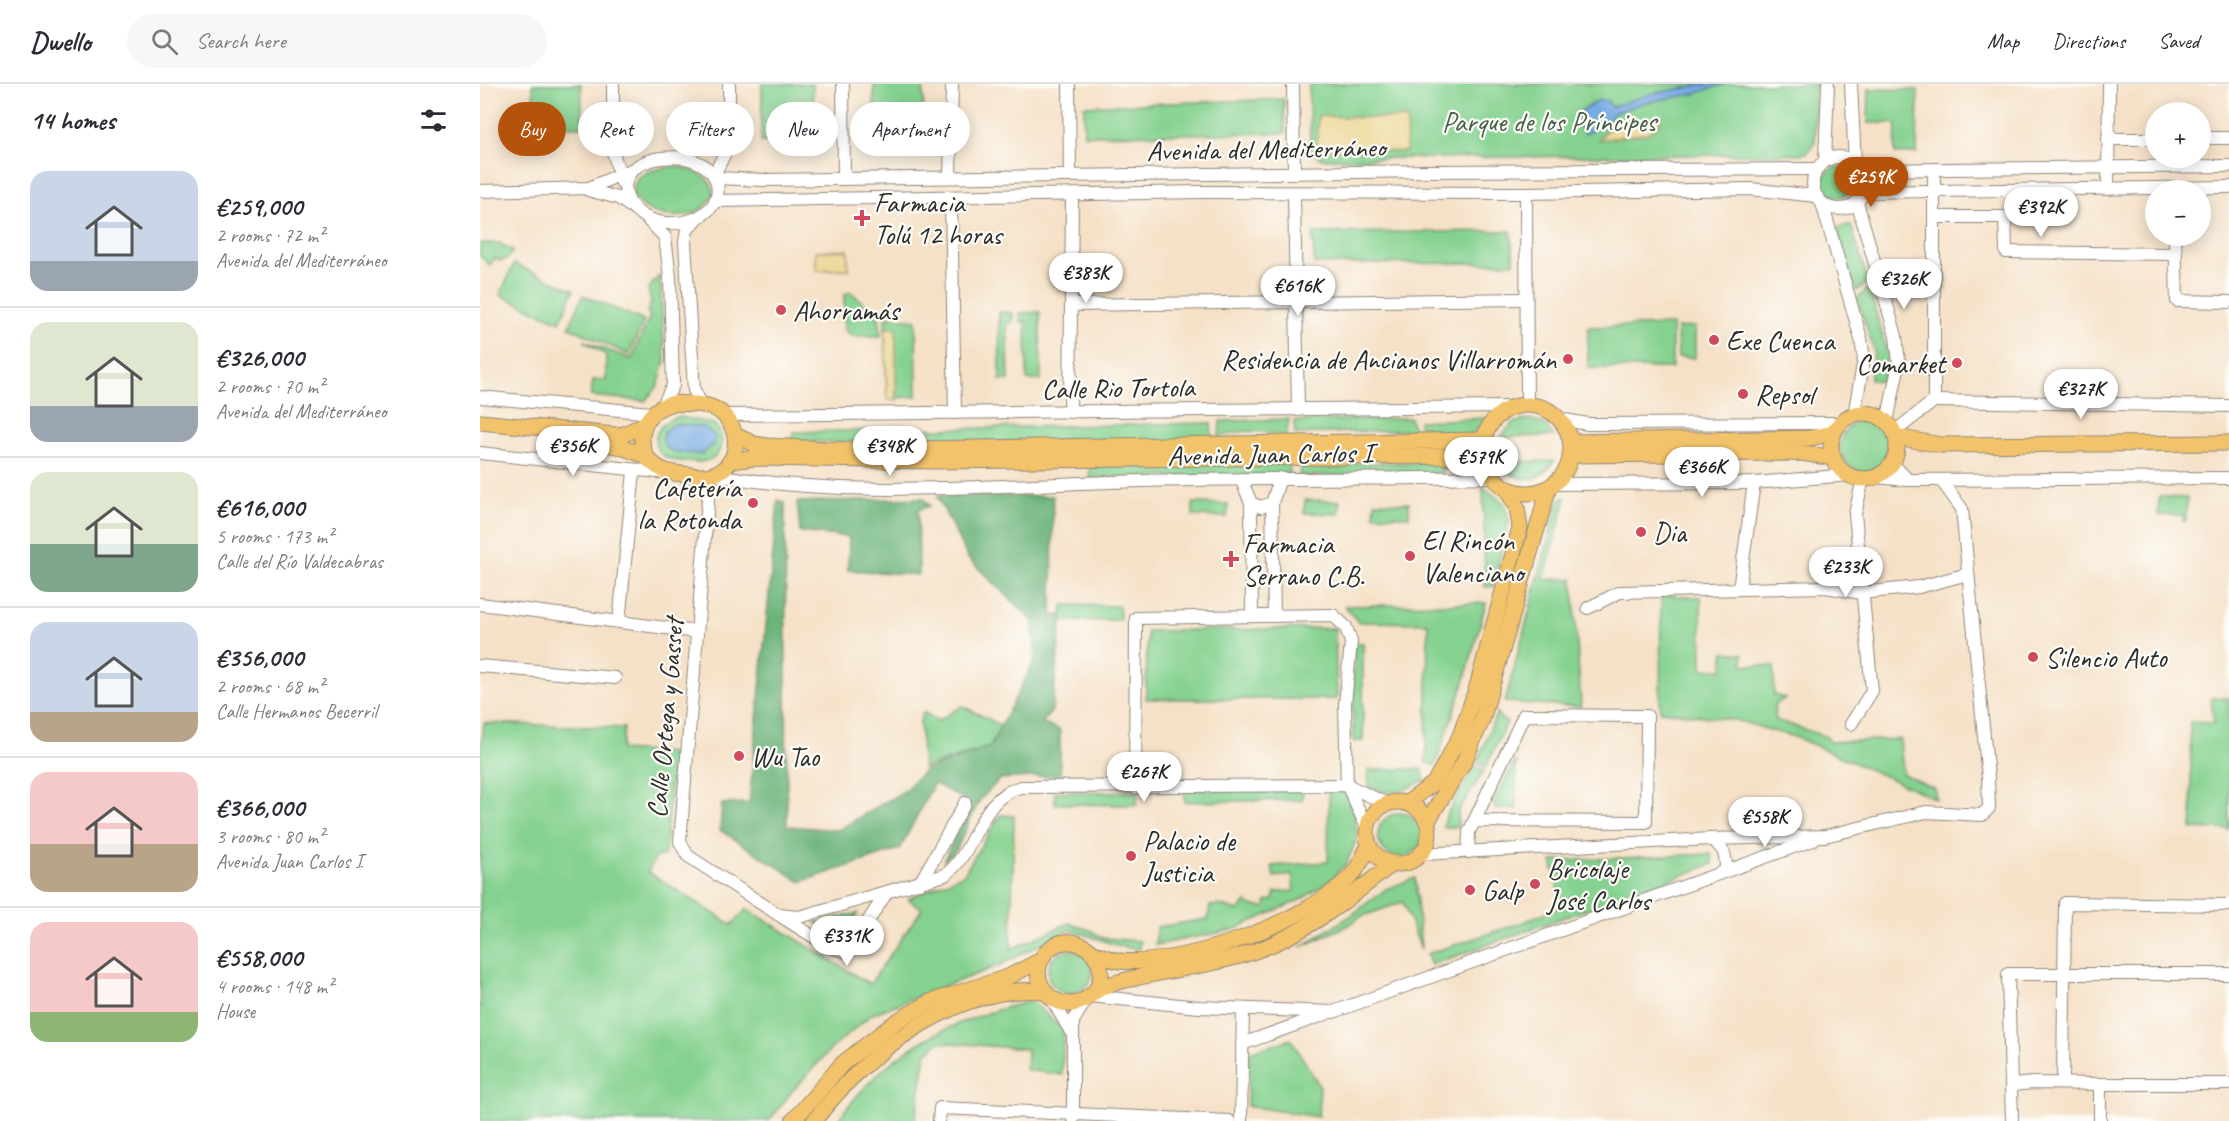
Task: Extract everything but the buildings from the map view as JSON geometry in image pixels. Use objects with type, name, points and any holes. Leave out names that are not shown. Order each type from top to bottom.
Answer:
[{"type":"main road","points":[[480,422],[615,435],[625,434],[654,414],[702,405],[724,415],[735,435],[736,445],[730,461]]},
{"type":"main road","points":[[1407,803],[1421,812],[1427,822],[1429,839],[1422,854],[1408,863],[1392,864],[1380,859],[1369,845],[1367,828],[1374,813],[1388,804],[1407,803],[1428,789],[1443,770],[1472,705],[1520,528],[1517,507],[1505,487],[1490,471],[1484,441],[1493,420],[1519,406],[1547,409],[1567,430],[1570,449],[1566,469],[1551,485],[1480,728],[1464,762],[1427,822]]},
{"type":"main road","points":[[646,456],[641,436],[654,414]]},
{"type":"main road","points":[[1570,449],[1810,438],[1871,414],[1892,430],[1941,445]]},
{"type":"main road","points":[[1843,424],[1832,446],[1834,458],[1839,467],[1863,477],[1894,458],[1941,445],[2229,443]]},
{"type":"main road","points":[[1892,430],[1894,458]]},
{"type":"main road","points":[[480,432],[618,446],[646,456],[669,473],[711,475],[730,461],[755,458],[1050,454]]},
{"type":"main road","points":[[735,435],[754,444],[767,446],[1050,454]]},
{"type":"main road","name":"Avenida Juan Carlos I","points":[[1050,454],[1484,441]]},
{"type":"main road","points":[[1570,449],[1801,453],[1834,458]]},
{"type":"main road","name":"Avenida Juan Carlos I","points":[[1050,454],[1440,456],[1466,458],[1490,471]]},
{"type":"main road","points":[[1505,487],[1524,493],[1551,485]]},
{"type":"main road","points":[[793,1121],[842,1064],[897,1021],[930,1002],[1008,977],[1041,960],[1049,950],[1064,942],[1080,943],[1094,953],[1116,960],[1143,960],[1195,951],[1246,937],[1304,909],[1337,888],[1357,868],[1369,845]]},
{"type":"main road","points":[[814,1121],[850,1078],[907,1032],[964,1004],[1012,992],[1047,994],[1066,1004],[1125,980],[1223,962],[1276,942],[1326,916],[1392,864]]},
{"type":"main road","points":[[1091,995],[1101,969],[1094,953]]},
{"type":"main road","points":[[1041,960],[1038,973],[1047,994]]},
{"type":"street","points":[[613,84],[613,152],[630,206]]},
{"type":"street","points":[[715,176],[729,145],[729,84]]},
{"type":"street","points":[[843,84],[844,179]]},
{"type":"street","points":[[950,177],[952,84]]},
{"type":"street","points":[[1070,84],[1070,176]]},
{"type":"street","points":[[1293,84],[1294,173]]},
{"type":"street","points":[[1559,419],[1588,424],[1843,424],[1864,359],[1861,339],[1813,182],[1821,165],[1827,84]]},
{"type":"street","points":[[1851,84],[1858,166],[1865,181],[1860,197],[1896,336],[1899,363],[1892,430]]},
{"type":"street","points":[[2108,189],[2109,84]]},
{"type":"street","points":[[2211,138],[2229,138]]},
{"type":"street","points":[[2108,139],[2145,139]]},
{"type":"street","points":[[1821,165],[1841,157],[1858,166],[1934,169],[2229,166]]},
{"type":"street","points":[[584,189],[620,176],[648,160],[685,158],[703,165],[715,176],[718,188],[716,201],[708,212],[697,219],[687,230],[685,261],[694,390],[702,405]]},
{"type":"street","name":"Avenida del Mediterráneo","points":[[715,176],[763,180],[1821,165]]},
{"type":"street","points":[[625,190],[627,178],[633,169]]},
{"type":"street","points":[[1934,169],[1934,401]]},
{"type":"street","points":[[2211,188],[2229,187]]},
{"type":"street","points":[[480,191],[584,189],[618,198],[648,220],[665,237],[670,277],[673,385],[654,414],[480,398]]},
{"type":"street","name":"Avenida del Mediterráneo","points":[[716,201],[1201,192],[1526,193],[1750,189],[1819,199]]},
{"type":"street","points":[[1819,199],[1840,209],[1860,197],[1934,192],[2145,189]]},
{"type":"street","points":[[1519,406],[1525,299],[1526,193]]},
{"type":"street","points":[[1294,194],[1298,410]]},
{"type":"street","points":[[1070,412],[1072,196]]},
{"type":"street","points":[[951,198],[955,413]]},
{"type":"street","points":[[1934,217],[2005,217],[2006,252],[2176,254]]},
{"type":"street","points":[[648,220],[672,223],[697,219]]},
{"type":"street","points":[[2176,246],[2177,301],[2229,302]]},
{"type":"street","points":[[1071,305],[1525,299]]},
{"type":"street","points":[[1892,430],[1934,401],[2229,406]]},
{"type":"street","name":"Calle Rio Tortola","points":[[724,415],[1519,406]]},
{"type":"street","points":[[480,453],[669,473]]},
{"type":"street","points":[[1894,458],[1908,480]]},
{"type":"street","points":[[619,622],[634,471]]},
{"type":"street","name":"Avenida Juan Carlos I","points":[[711,475],[771,484],[924,488],[1280,478],[1445,480],[1490,471]]},
{"type":"street","name":"Calle Ortega y Gasset","points":[[711,475],[680,820],[681,847],[692,859],[835,950],[848,952],[887,892]]},
{"type":"street","points":[[1551,485],[1754,483],[1863,477],[1908,480],[2229,478]]},
{"type":"street","points":[[1851,724],[1872,691],[1855,514],[1863,477]]},
{"type":"street","points":[[1274,616],[1272,503],[1280,478]]},
{"type":"street","points":[[1241,479],[1251,503],[1252,616]]},
{"type":"street","points":[[1242,1044],[1825,836],[1914,814],[1982,815],[1989,808],[1984,725],[1962,509],[1941,480]]},
{"type":"street","points":[[1739,589],[1754,483]]},
{"type":"street","points":[[1251,503],[1261,507],[1272,503]]},
{"type":"street","points":[[1588,608],[1620,592],[1826,587],[1861,593],[1919,587],[1968,574]]},
{"type":"street","points":[[480,604],[697,632]]},
{"type":"street","points":[[1135,788],[1136,618],[1333,615],[1346,627],[1351,642],[1345,704],[1347,785],[1367,828]]},
{"type":"street","points":[[480,666],[615,678]]},
{"type":"street","points":[[1468,852],[1468,832],[1476,821],[1524,715],[1647,716],[1646,822],[1476,821]]},
{"type":"street","points":[[779,915],[799,916],[945,875],[962,858],[991,807],[1010,791],[1032,787],[1347,785],[1388,804]]},
{"type":"street","points":[[920,883],[966,803]]},
{"type":"street","points":[[1422,854],[1711,839],[1825,836]]},
{"type":"street","points":[[1746,838],[1750,850],[1748,862]]},
{"type":"street","points":[[1711,839],[1722,847],[1726,870]]},
{"type":"street","points":[[2063,1083],[2062,975],[2065,903],[2229,905]]},
{"type":"street","points":[[2012,1121],[2008,974],[2229,974]]},
{"type":"street","points":[[1047,994],[1072,1033]]},
{"type":"street","points":[[1073,1117],[1072,1033],[1075,1014],[1091,995],[1199,1007],[1333,1012]]},
{"type":"street","points":[[1240,1121],[1243,1009]]},
{"type":"street","points":[[2100,1084],[2100,1121]]},
{"type":"street","points":[[2012,1085],[2229,1084]]},
{"type":"street","points":[[939,1121],[940,1108],[1073,1117],[1229,1121]]},
{"type":"green space","points":[[533,84],[581,84],[582,102],[578,102],[578,127],[566,127],[566,102],[533,102]]},
{"type":"green space","points":[[762,84],[813,84],[813,102],[766,102],[766,142],[761,142]]},
{"type":"green space","points":[[874,84],[923,84],[923,102],[874,102]]},
{"type":"green space","name":"Parque de los Príncipes","points":[[1309,84],[1815,84],[1815,142],[1807,153],[1797,154],[1321,159],[1310,150]]},
{"type":"green space","points":[[1869,89],[1918,90],[1917,153],[1895,154],[1896,123],[1868,123]]},
{"type":"green space","points":[[1284,99],[1285,133],[1084,135],[1084,106]]},
{"type":"green space","points":[[674,166],[698,173],[705,178],[711,184],[712,197],[698,211],[688,215],[666,216],[645,208],[632,193],[637,178],[649,171]]},
{"type":"green space","points":[[1838,167],[1849,171],[1853,182],[1849,193],[1838,197],[1827,193],[1823,182],[1827,171]]},
{"type":"green space","points":[[1851,225],[1868,282],[1856,291],[1837,228]]},
{"type":"green space","points":[[1511,231],[1514,263],[1314,264],[1313,233]]},
{"type":"green space","points":[[480,243],[499,243],[513,251],[507,259],[500,261],[495,258],[490,265],[480,256]]},
{"type":"green space","points":[[514,264],[574,290],[560,322],[500,295]]},
{"type":"green space","points":[[660,275],[665,361],[658,386],[645,401],[591,396],[593,380],[606,380],[606,355],[584,341],[631,359],[650,316],[647,312],[651,303],[648,289]]},
{"type":"green space","points":[[1869,288],[1888,355],[1882,382],[1870,379],[1874,351],[1857,298]]},
{"type":"green space","points":[[851,292],[879,317],[881,336],[852,336],[844,329],[844,294]]},
{"type":"green space","points":[[583,295],[644,321],[629,355],[569,327]]},
{"type":"green space","points":[[999,312],[1013,313],[1013,322],[1007,324],[1009,380],[1000,380]]},
{"type":"green space","points":[[1040,312],[1041,380],[1027,380],[1026,322],[1021,322],[1020,313]]},
{"type":"green space","points":[[885,316],[916,320],[917,396],[887,399]]},
{"type":"green space","points":[[1672,325],[1672,368],[1588,368],[1588,327]]},
{"type":"green space","points":[[1695,327],[1695,358],[1678,357],[1677,328]]},
{"type":"green space","points":[[680,417],[714,424],[722,438],[717,455],[703,462],[695,462],[672,460],[661,453],[655,441],[660,428],[665,422]]},
{"type":"green space","points":[[1410,418],[1414,430],[1295,434],[1294,421]]},
{"type":"green space","points":[[1487,418],[1472,435],[1420,438],[1419,421]]},
{"type":"green space","points":[[1289,419],[1286,437],[1269,432],[1252,431],[1236,432],[1219,437],[1220,421]]},
{"type":"green space","points":[[1529,419],[1544,424],[1554,436],[1501,437],[1513,423]]},
{"type":"green space","points":[[1865,421],[1883,428],[1890,446],[1883,464],[1865,471],[1847,464],[1840,446],[1847,428]]},
{"type":"green space","points":[[1211,423],[1212,442],[791,442],[793,432]]},
{"type":"green space","points":[[1289,460],[1290,475],[1090,478],[1090,466]]},
{"type":"green space","points":[[1554,461],[1542,474],[1528,478],[1513,475],[1501,462]]},
{"type":"green space","points":[[1442,462],[1442,473],[1299,476],[1301,464]]},
{"type":"green space","points":[[1483,487],[1504,503],[1509,520],[1493,586],[1485,587]]},
{"type":"green space","points":[[937,496],[1053,496],[1052,616],[1062,615],[1052,711],[1042,723],[1060,730],[1060,775],[1000,779],[979,801],[956,850],[943,862],[970,803],[934,783],[900,849],[801,882],[720,830],[722,804],[749,803],[778,500],[785,503],[787,826],[838,830],[904,791],[925,770],[990,747],[1036,658],[1032,620],[968,558]]},
{"type":"green space","points":[[2159,497],[2187,498],[2186,521],[2183,521],[2183,515],[2158,515]]},
{"type":"green space","points":[[923,498],[930,506],[918,510],[919,575],[848,570],[849,537],[800,532],[797,502]]},
{"type":"green space","points":[[1566,498],[1544,579],[1573,579],[1581,707],[1505,702],[1559,499]]},
{"type":"green space","points":[[1305,500],[1340,501],[1339,514],[1304,513]]},
{"type":"green space","points":[[1375,502],[1409,503],[1409,516],[1374,515]]},
{"type":"green space","points":[[1193,503],[1228,504],[1227,517],[1193,516]]},
{"type":"green space","points":[[1661,595],[1701,597],[1702,669],[1723,669],[1724,652],[1743,654],[1743,665],[1774,666],[1774,695],[1785,698],[1774,706],[1776,720],[1827,737],[1830,742],[1900,739],[1903,774],[1934,788],[1936,799],[1798,738],[1735,720],[1660,711]]},
{"type":"green space","points":[[1486,603],[1463,686],[1435,765],[1426,763],[1428,623],[1358,622],[1345,606]]},
{"type":"green space","points":[[1063,605],[1119,606],[1120,620],[1062,621]]},
{"type":"green space","points":[[1335,628],[1337,699],[1146,699],[1147,631]]},
{"type":"green space","points":[[1354,643],[1363,643],[1363,741],[1353,741]]},
{"type":"green space","points":[[2211,698],[2229,698],[2229,829],[2192,829],[2190,722],[2214,723]]},
{"type":"green space","points":[[962,706],[1001,725],[990,747],[923,768],[920,722],[923,712],[938,721]]},
{"type":"green space","points":[[1497,712],[1501,719],[1507,722],[1486,767],[1477,763]]},
{"type":"green space","points":[[484,723],[624,728],[621,750],[673,753],[665,855],[656,857],[648,872],[732,925],[747,909],[870,984],[922,909],[908,899],[964,874],[1000,815],[1014,816],[1011,949],[1069,923],[1090,930],[1103,938],[1140,941],[1139,949],[1120,946],[1068,930],[1000,965],[872,1014],[831,1049],[793,1090],[769,1121],[480,1121],[480,753]]},
{"type":"green space","points":[[1516,760],[1516,808],[1496,809],[1493,803]]},
{"type":"green space","points":[[1475,766],[1484,771],[1458,811],[1458,827],[1443,827],[1447,814]]},
{"type":"green space","points":[[1422,769],[1425,780],[1404,790],[1385,792],[1369,787],[1368,770]]},
{"type":"green space","points":[[1303,789],[1302,800],[1185,802],[1184,790]]},
{"type":"green space","points":[[1329,790],[1346,791],[1354,811],[1357,838],[1347,863],[1326,884],[1300,900],[1233,930],[1155,945],[1157,927],[1208,919],[1210,906],[1220,905],[1238,911],[1247,901],[1249,905],[1265,908],[1267,901],[1273,900],[1275,892],[1294,891],[1292,875],[1274,877],[1272,866],[1328,862]]},
{"type":"green space","points":[[1055,792],[1138,792],[1137,805],[1055,804]]},
{"type":"green space","points":[[1400,813],[1416,819],[1422,835],[1416,851],[1400,857],[1384,851],[1378,835],[1384,819]]},
{"type":"green space","points":[[1711,854],[1713,864],[1431,965],[1427,954],[1524,922],[1562,905],[1552,861]]},
{"type":"green space","points":[[1415,878],[1421,949],[1403,902],[1360,917],[1349,925],[1301,947],[1349,917],[1386,889]]},
{"type":"green space","points":[[858,913],[842,937],[815,922]]},
{"type":"green space","points":[[1070,950],[1085,957],[1092,972],[1085,987],[1070,994],[1055,987],[1048,972],[1055,957]]},
{"type":"green space","points":[[1031,1001],[1064,1030],[1062,1075],[1026,1070],[1027,1049],[939,1042],[926,1054],[915,1121],[837,1121],[857,1096],[899,1056],[946,1029],[972,1018]]},
{"type":"green space","points":[[1291,1039],[1320,1087],[1318,1117],[1247,1106],[1249,1052]]},
{"type":"sand","points":[[1318,116],[1407,119],[1406,152],[1317,149]]},
{"type":"sand","points":[[1658,118],[1661,123],[1648,133],[1599,140],[1606,130]]},
{"type":"sand","points":[[848,250],[848,269],[816,270],[816,251]]},
{"type":"sand","points":[[885,328],[896,328],[896,400],[887,399]]},
{"type":"water","points":[[1708,84],[1725,84],[1694,94],[1642,103],[1612,114],[1608,123],[1585,134],[1576,122],[1580,112],[1599,100],[1608,101],[1611,107],[1650,94]]},
{"type":"water","points":[[675,424],[704,427],[715,436],[714,444],[702,454],[680,453],[668,449],[663,442],[664,433]]},
{"type":"place","name":"Farmacia Tolú 12 horas","points":[[862,218]]},
{"type":"place","name":"Ahorramás","points":[[781,310]]},
{"type":"place","name":"Exe Cuenca","points":[[1714,340]]},
{"type":"place","name":"Residencia de Ancianos Villarromán","points":[[1568,359]]},
{"type":"place","name":"Comarket","points":[[1957,363]]},
{"type":"place","name":"Repsol","points":[[1743,394]]},
{"type":"place","name":"Cafetería la Rotonda","points":[[753,503]]},
{"type":"place","name":"Dia","points":[[1641,532]]},
{"type":"place","name":"El Rincón Valenciano","points":[[1410,556]]},
{"type":"place","name":"Farmacia Serrano C.B.","points":[[1231,559]]},
{"type":"place","name":"Silencio Auto","points":[[2033,657]]},
{"type":"place","name":"Wu Tao","points":[[739,756]]},
{"type":"place","name":"Palacio de Justicia","points":[[1131,856]]},
{"type":"place","name":"Bricolaje José Carlos","points":[[1535,884]]},
{"type":"place","name":"Galp","points":[[1470,890]]}]
